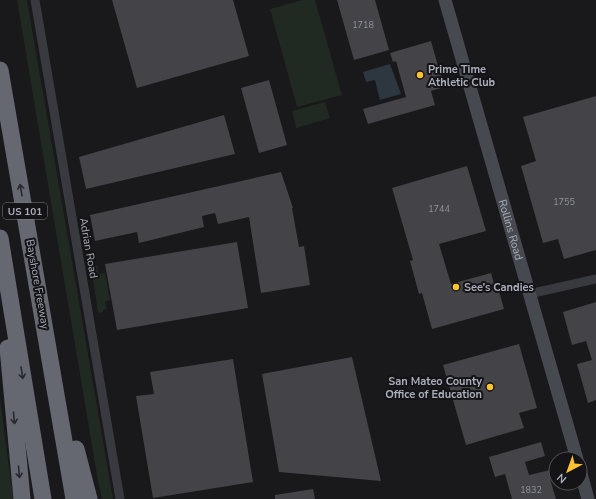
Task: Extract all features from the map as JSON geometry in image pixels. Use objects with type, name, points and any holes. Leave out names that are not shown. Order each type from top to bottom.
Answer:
[{"type":"highway","name":"Bayshore Freeway","points":[[0,70],[74,499]]},
{"type":"highway","points":[[0,238],[43,499]]},
{"type":"highway","points":[[0,268],[22,499]]},
{"type":"highway","points":[[50,353],[89,499]]},
{"type":"main road","name":"Rollins Road","points":[[445,0],[575,451]]},
{"type":"street","name":"Adrian Road","points":[[35,0],[120,499]]},
{"type":"street","points":[[529,294],[596,279]]},
{"type":"shaded area","points":[[17,0],[27,0],[113,499],[102,499],[98,481]]},
{"type":"shaded area","points":[[302,0],[315,0],[342,95],[297,107],[270,9]]},
{"type":"shaded area","points":[[390,64],[401,94],[380,100],[375,80],[366,82],[363,72]]},
{"type":"shaded area","points":[[325,102],[330,118],[296,128],[292,111]]},
{"type":"shaded area","points":[[97,265],[98,274],[105,273],[110,300],[105,301],[107,309],[98,313],[91,266]]},
{"type":"shaded area","points":[[0,398],[13,499],[0,499]]},
{"type":"building","points":[[112,0],[233,0],[249,56],[137,88]]},
{"type":"building","points":[[337,0],[375,0],[389,50],[354,60]]},
{"type":"building","name":"Prime Time Athletic Club","points":[[431,41],[444,87],[431,91],[435,105],[368,124],[363,109],[406,97],[396,61],[393,62],[390,53]]},
{"type":"building","points":[[269,80],[287,145],[259,153],[241,88]]},
{"type":"building","points":[[596,96],[596,250],[564,259],[558,239],[543,243],[521,166],[536,161],[523,117]]},
{"type":"building","points":[[224,115],[235,154],[86,189],[79,157]]},
{"type":"building","points":[[467,166],[486,231],[439,244],[451,284],[491,273],[496,291],[499,291],[504,309],[432,329],[422,293],[419,294],[410,261],[413,260],[392,188]]},
{"type":"building","points":[[281,172],[293,208],[299,247],[304,246],[310,285],[261,293],[249,217],[218,224],[215,213],[202,216],[204,227],[139,243],[137,232],[95,241],[90,215]]},
{"type":"building","points":[[237,242],[248,308],[117,330],[105,264]]},
{"type":"building","points":[[596,302],[596,400],[588,403],[577,364],[592,360],[586,341],[572,345],[563,312]]},
{"type":"building","name":"San Mateo County Office of Education","points":[[519,344],[537,408],[519,413],[524,428],[466,445],[443,365]]},
{"type":"building","points":[[352,357],[381,481],[279,472],[262,374]]},
{"type":"building","points":[[233,359],[253,482],[153,498],[136,396],[154,394],[150,372]]},
{"type":"building","points":[[541,442],[545,456],[525,462],[529,475],[548,470],[548,491],[554,491],[556,499],[512,499],[505,474],[495,477],[489,457]]},
{"type":"building","points":[[313,489],[315,499],[275,499],[275,495]]},
{"type":"place","name":"Prime Time Athletic Club","points":[[420,75]]},
{"type":"place","name":"See’s Candies","points":[[456,287]]},
{"type":"place","name":"San Mateo County Office of Education","points":[[490,387]]}]
